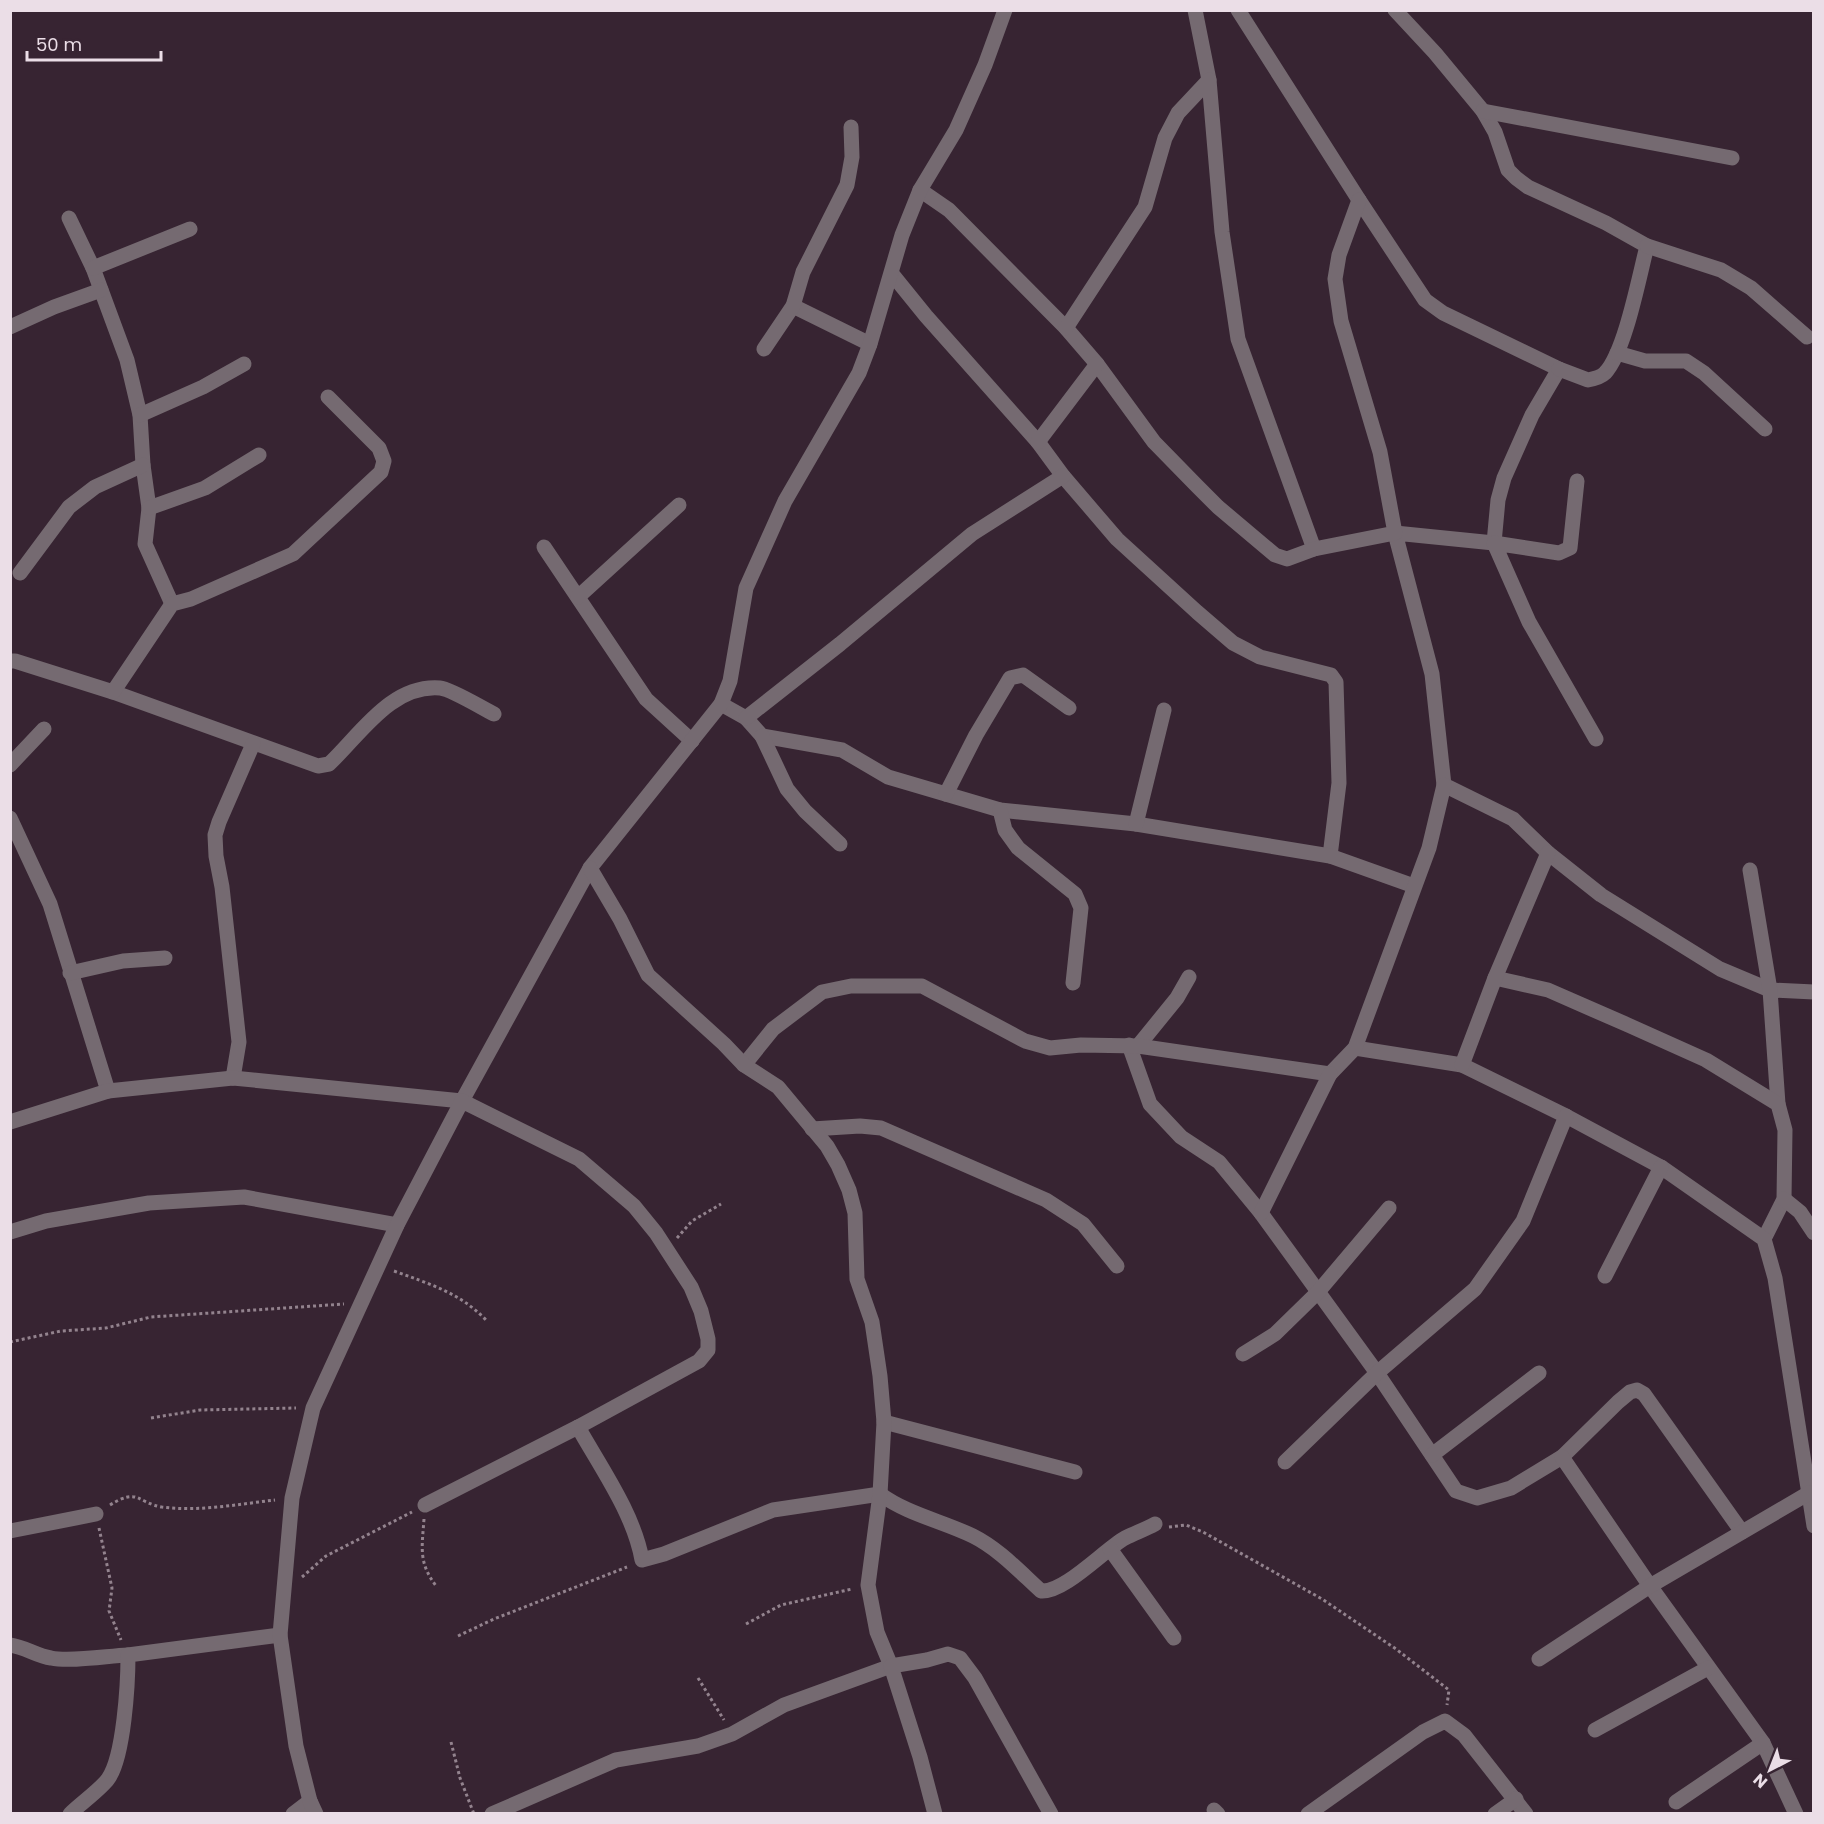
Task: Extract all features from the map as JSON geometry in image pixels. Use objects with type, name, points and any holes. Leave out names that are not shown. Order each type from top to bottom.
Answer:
[{"type":"street","points":[[293,1814],[313,1807],[296,1746],[280,1635],[292,1498],[313,1408],[397,1225],[590,868],[721,704],[730,681],[746,588],[785,501],[859,373],[892,274],[902,235],[920,190],[956,130],[985,65],[1005,10]]},
{"type":"street","points":[[1196,10],[1209,80],[1222,232],[1238,339],[1314,549]]},
{"type":"street","points":[[1238,10],[1425,300],[1443,312],[1588,381],[1604,375],[1617,353],[1635,297],[1647,246]]},
{"type":"street","points":[[1395,10],[1435,53],[1483,111],[1495,132],[1508,170],[1516,178],[1528,187],[1606,223],[1647,246],[1721,270],[1751,288],[1807,337]]},
{"type":"street","points":[[1066,328],[1146,207],[1165,138],[1178,113],[1209,80]]},
{"type":"street","points":[[1483,111],[1732,158]]},
{"type":"street","points":[[764,349],[793,306],[803,272],[847,185],[852,157],[851,127]]},
{"type":"street","points":[[920,190],[949,210],[1066,328],[1097,364],[1154,442],[1218,507],[1275,555],[1287,559],[1314,549],[1395,533],[1494,543],[1559,553],[1570,548],[1577,481]]},
{"type":"street","points":[[1261,1213],[1330,1074],[1354,1048],[1430,848],[1444,785],[1432,674],[1395,533],[1380,452],[1341,321],[1335,279],[1339,255],[1359,200]]},
{"type":"street","points":[[69,218],[93,268],[127,360],[140,415],[143,465],[149,508],[145,544],[172,604]]},
{"type":"street","points":[[93,268],[190,229]]},
{"type":"street","points":[[892,274],[926,316],[1038,442],[1063,476],[1117,539],[1233,643],[1260,657],[1331,675],[1336,682],[1340,783],[1330,856]]},
{"type":"street","points":[[10,327],[54,307],[101,290]]},
{"type":"street","points":[[793,306],[870,344]]},
{"type":"street","points":[[1617,353],[1645,362],[1686,361],[1704,373],[1765,429]]},
{"type":"street","points":[[140,415],[203,387],[244,364]]},
{"type":"street","points":[[1038,442],[1097,364]]},
{"type":"street","points":[[1559,369],[1532,414],[1504,478],[1498,500],[1494,543],[1529,622],[1596,739]]},
{"type":"street","points":[[113,692],[172,604],[191,599],[293,554],[381,472],[384,461],[379,448],[328,397]]},
{"type":"street","points":[[149,508],[205,488],[259,455]]},
{"type":"street","points":[[20,573],[69,507],[95,487],[143,465]]},
{"type":"street","points":[[746,718],[840,644],[972,534],[1063,476]]},
{"type":"street","points":[[578,597],[679,505]]},
{"type":"street","points":[[544,547],[646,699],[692,741]]},
{"type":"street","points":[[10,661],[15,660],[113,692],[318,766],[329,764],[385,707],[412,691],[441,688],[494,714]]},
{"type":"street","points":[[946,794],[976,735],[1010,678],[1023,675],[1069,708]]},
{"type":"street","points":[[721,704],[746,718],[762,736],[787,789],[805,811],[840,844]]},
{"type":"street","points":[[1136,824],[1164,710]]},
{"type":"street","points":[[10,765],[44,729]]},
{"type":"street","points":[[762,736],[842,750],[888,777],[1000,810],[1136,824],[1330,856],[1414,886]]},
{"type":"street","points":[[233,1078],[239,1042],[215,835],[253,744]]},
{"type":"street","points":[[1444,785],[1513,819],[1548,853],[1601,895],[1720,969],[1770,990],[1814,992]]},
{"type":"street","points":[[1000,810],[1005,830],[1018,848],[1075,894],[1081,908],[1073,983]]},
{"type":"street","points":[[10,818],[50,904],[108,1091]]},
{"type":"street","points":[[1462,1065],[1495,978],[1548,853]]},
{"type":"street","points":[[590,868],[648,975],[744,1065],[778,1087],[792,1101],[827,1146],[838,1165],[855,1213],[857,1279],[872,1322],[884,1422],[880,1494],[868,1586],[877,1632],[891,1666],[920,1757],[935,1814]]},
{"type":"street","points":[[1750,870],[1770,990],[1778,1104],[1785,1130],[1784,1199],[1764,1239]]},
{"type":"street","points":[[70,973],[123,961],[165,958]]},
{"type":"street","points":[[1133,1046],[1177,998],[1189,977]]},
{"type":"street","points":[[1495,978],[1548,990],[1628,1025],[1706,1060],[1778,1104]]},
{"type":"street","points":[[744,1065],[773,1029],[822,992],[851,986],[922,986],[1025,1041],[1050,1048],[1081,1045],[1133,1046],[1330,1074]]},
{"type":"street","points":[[1133,1046],[1150,1104],[1181,1137],[1219,1162],[1261,1213],[1377,1372],[1456,1491],[1477,1498],[1511,1488],[1562,1457],[1618,1402],[1630,1392],[1637,1390],[1644,1394],[1742,1532]]},
{"type":"street","points":[[1354,1048],[1462,1065],[1566,1116],[1661,1167],[1764,1239],[1775,1278],[1814,1526]]},
{"type":"street","points":[[10,1122],[108,1091],[233,1078],[462,1101],[579,1159],[634,1206],[656,1233],[691,1287],[708,1338],[708,1350],[699,1361],[578,1427],[425,1505]]},
{"type":"street","points":[[1285,1462],[1377,1372],[1474,1289],[1523,1221],[1566,1116]]},
{"type":"street","points":[[812,1129],[860,1126],[881,1128],[1046,1200],[1083,1224],[1118,1266]]},
{"type":"street","points":[[1605,1276],[1661,1167]]},
{"type":"street","points":[[10,1232],[46,1221],[148,1203],[244,1197],[397,1225]]},
{"type":"street","points":[[1784,1199],[1800,1212],[1814,1233]]},
{"type":"street","points":[[1243,1354],[1275,1334],[1318,1292],[1389,1208]]},
{"type":"street","points":[[1432,1455],[1539,1373]]},
{"type":"street","points":[[884,1422],[1075,1472]]},
{"type":"street","points":[[578,1427],[620,1500],[637,1540],[642,1560],[664,1554],[773,1510],[880,1494],[893,1503],[975,1537],[999,1553],[1041,1591],[1048,1592],[1067,1582],[1126,1538],[1155,1524]]},
{"type":"street","points":[[1562,1457],[1650,1586],[1763,1743],[1796,1814]]},
{"type":"street","points":[[1539,1659],[1650,1586],[1809,1493]]},
{"type":"street","points":[[10,1531],[96,1514]]},
{"type":"street","points":[[1110,1549],[1174,1638]]},
{"type":"street","points":[[10,1645],[19,1646],[53,1659],[128,1655],[280,1635]]},
{"type":"street","points":[[492,1814],[616,1760],[698,1746],[732,1734],[784,1705],[891,1666],[948,1654],[960,1658],[975,1678],[1051,1814]]},
{"type":"street","points":[[70,1814],[108,1779],[115,1762],[122,1737],[128,1681],[128,1655]]},
{"type":"street","points":[[1595,1730],[1708,1668]]},
{"type":"street","points":[[1308,1814],[1423,1732],[1445,1721],[1464,1735],[1526,1814]]},
{"type":"street","points":[[1676,1802],[1763,1743]]},
{"type":"street","points":[[1495,1814],[1516,1799]]},
{"type":"path","points":[[666,1251],[692,1221],[721,1204]]},
{"type":"path","points":[[379,1265],[447,1292],[472,1305],[486,1320]]},
{"type":"path","points":[[10,1342],[61,1331],[106,1328],[151,1317],[361,1303]]},
{"type":"path","points":[[151,1418],[201,1410],[313,1408]]},
{"type":"path","points":[[128,1655],[109,1611],[112,1588],[96,1514],[122,1497],[136,1496],[160,1507],[197,1509],[292,1498]]},
{"type":"path","points":[[425,1505],[422,1558],[425,1569],[437,1587]]},
{"type":"path","points":[[284,1592],[326,1556],[425,1505]]},
{"type":"path","points":[[1155,1524],[1172,1528],[1186,1525],[1203,1532],[1322,1599],[1396,1649],[1449,1690],[1445,1721]]},
{"type":"path","points":[[458,1636],[494,1619],[642,1560]]},
{"type":"path","points":[[746,1624],[781,1605],[868,1586]]},
{"type":"path","points":[[698,1678],[732,1734]]},
{"type":"path","points":[[451,1742],[460,1778],[474,1814]]}]
